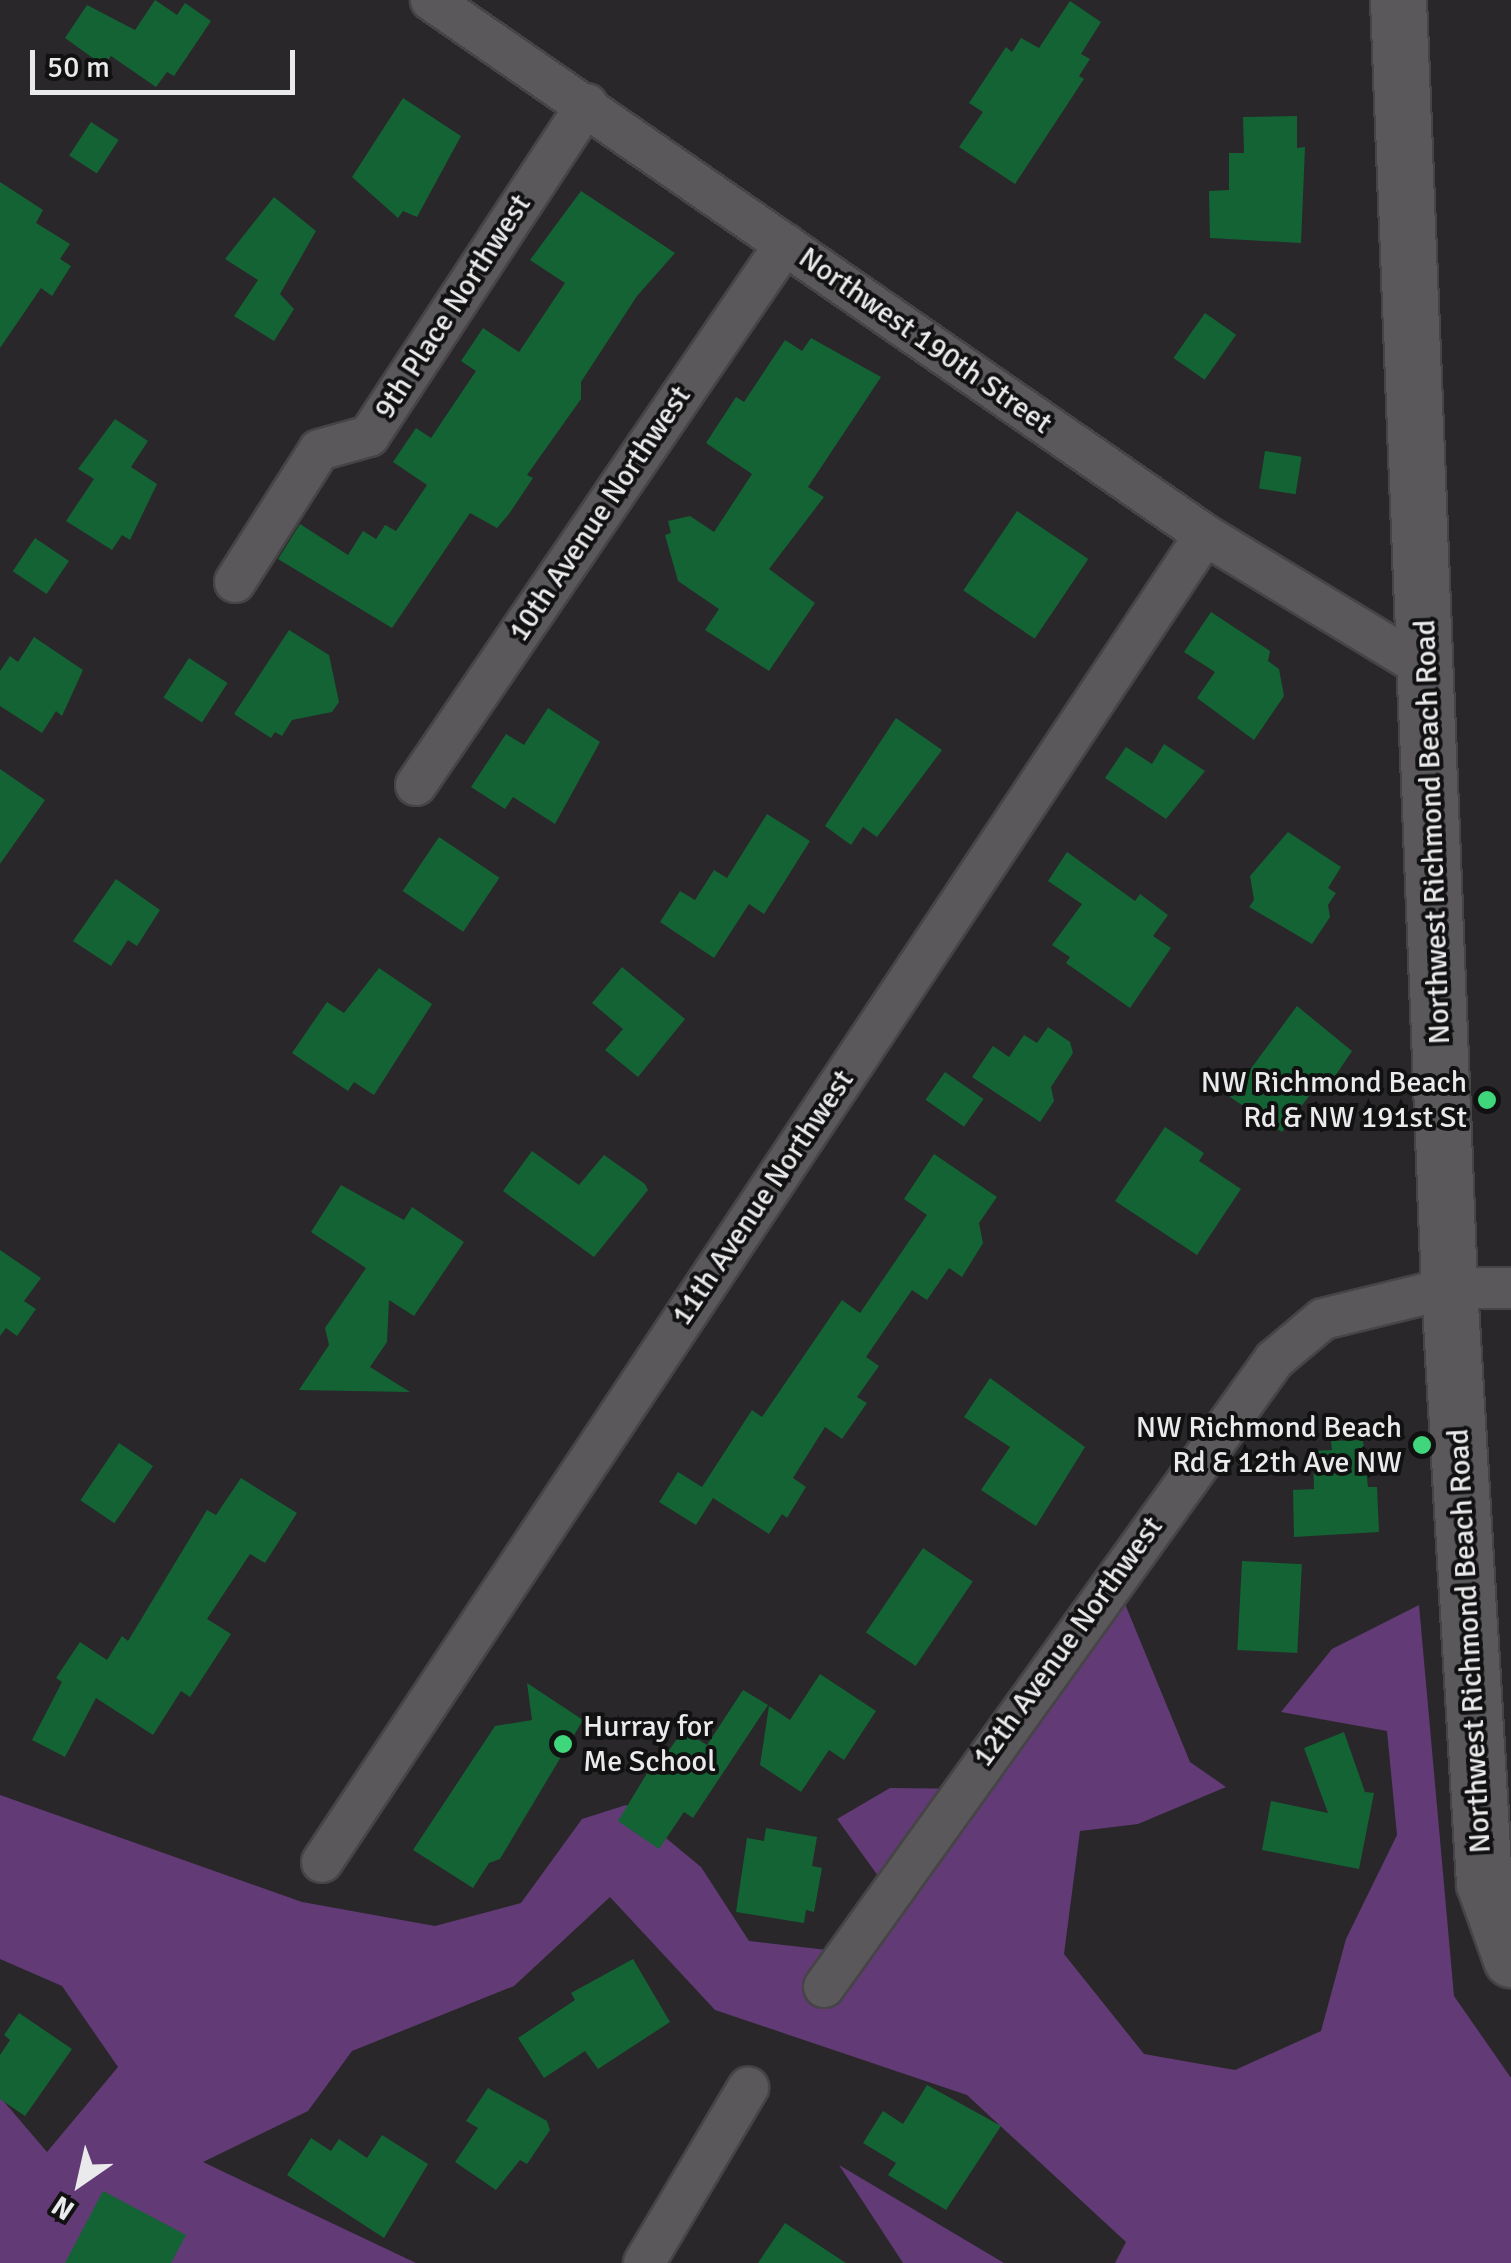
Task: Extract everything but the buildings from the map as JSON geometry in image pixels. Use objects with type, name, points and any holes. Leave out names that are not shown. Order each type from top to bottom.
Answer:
[{"type":"main road","name":"Northwest Richmond Beach Road","points":[[1398,0],[1428,670],[1449,1288],[1484,1883],[1511,1960]]},
{"type":"street","name":"Northwest 190th Street","points":[[431,0],[587,104],[1205,535],[1428,670]]},
{"type":"street","name":"9th Place Northwest","points":[[235,582],[319,450],[369,436],[587,104]]},
{"type":"street","name":"10th Avenue Northwest","points":[[416,784],[785,244]]},
{"type":"street","name":"11th Avenue Northwest","points":[[322,1862],[1205,535]]},
{"type":"street","name":"12th Avenue Northwest","points":[[824,1987],[1274,1360],[1323,1319],[1449,1288],[1511,1288]]},
{"type":"street","points":[[644,2263],[748,2088]]},
{"type":"shaded area","points":[[1123,1599],[1190,1762],[1226,1787],[1138,1824],[1080,1831],[1064,1954],[1144,2054],[1235,2070],[1321,2031],[1346,1939],[1397,1835],[1387,1731],[1281,1712],[1332,1649],[1419,1605],[1454,1996],[1511,2078],[1511,2263],[1115,2263],[1126,2242],[967,2095],[715,2010],[610,1897],[514,1986],[352,2051],[308,2111],[203,2162],[416,2263],[0,2263],[0,2097],[47,2152],[118,2067],[62,1986],[0,1959],[0,1795],[302,1902],[435,1926],[521,1903],[582,1819],[626,1805],[701,1867],[749,1941],[871,1955],[899,1905],[837,1819],[890,1788],[980,1789]]},
{"type":"shaded area","points":[[839,2165],[1004,2263],[903,2263]]},
{"type":"place","name":"NW Richmond Beach Rd & NW 191st St","points":[[1487,1100]]},
{"type":"place","name":"NW Richmond Beach Rd & 12th Ave NW","points":[[1422,1445]]},
{"type":"place","name":"Hurray for Me School","points":[[563,1744]]}]
